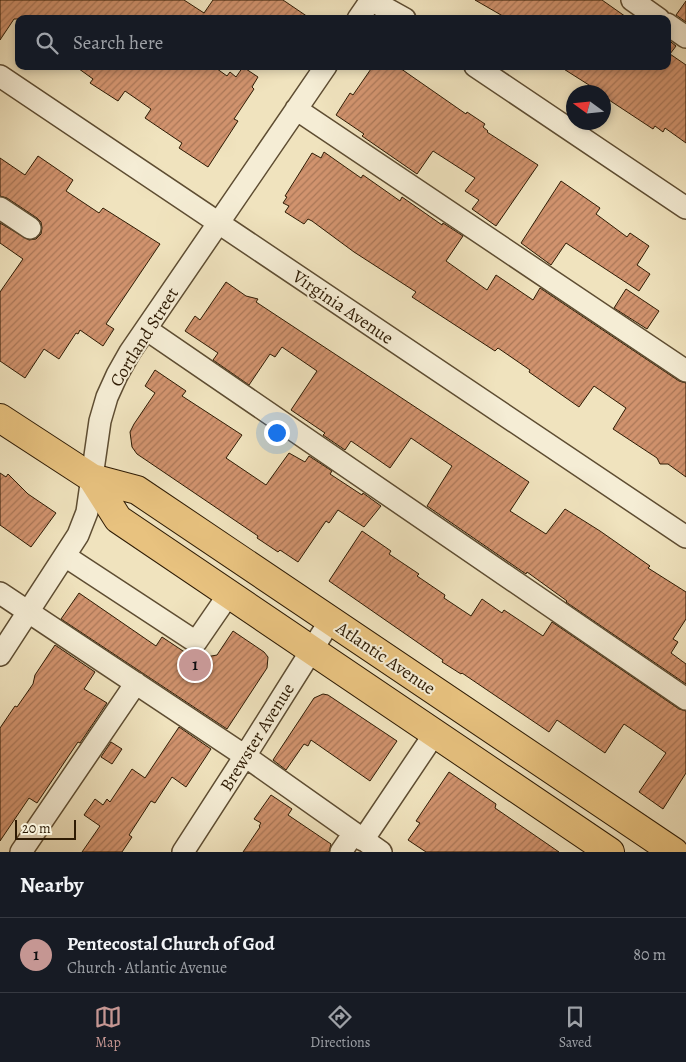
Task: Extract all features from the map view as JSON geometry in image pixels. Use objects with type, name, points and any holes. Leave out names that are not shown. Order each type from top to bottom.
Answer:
[{"type":"main road","name":"Atlantic Avenue","points":[[0,418],[92,478],[137,490],[674,852]]},
{"type":"main road","name":"Atlantic Avenue","points":[[92,478],[118,519],[610,852]]},
{"type":"street","points":[[361,15],[371,0],[398,15]]},
{"type":"street","points":[[632,0],[653,15]]},
{"type":"street","points":[[671,27],[686,37]]},
{"type":"street","name":"Cortland Street","points":[[0,655],[78,535],[87,512],[100,421],[107,398],[121,368],[323,70]]},
{"type":"street","points":[[481,70],[686,208]]},
{"type":"street","name":"Virginia Avenue","points":[[0,76],[686,537]]},
{"type":"street","points":[[296,109],[686,372]]},
{"type":"street","points":[[0,208],[30,228]]},
{"type":"street","points":[[146,329],[686,699]]},
{"type":"street","points":[[65,556],[196,642],[229,594]]},
{"type":"street","points":[[0,593],[246,756],[381,852]]},
{"type":"street","name":"Brewster Avenue","points":[[183,852],[246,756],[330,621]]},
{"type":"street","points":[[21,852],[136,683]]},
{"type":"street","points":[[341,852],[358,837],[435,733]]},
{"type":"building","points":[[0,0],[184,0],[204,13],[213,0],[283,0],[305,15],[15,15],[15,19],[0,40]]},
{"type":"building","points":[[475,0],[602,0],[623,15],[501,15]]},
{"type":"building","points":[[686,1],[686,22],[676,15]]},
{"type":"building","points":[[671,42],[676,46],[671,53]]},
{"type":"building","points":[[671,55],[686,65],[686,143],[665,128],[663,132],[655,126],[653,129],[611,101],[611,85],[589,85],[565,70],[671,70]]},
{"type":"building","points":[[81,70],[219,70],[227,76],[230,72],[236,77],[241,70],[248,70],[258,77],[252,87],[254,89],[234,119],[238,121],[208,167],[179,148],[182,143],[145,118],[151,109],[125,91],[118,101],[90,83],[93,79]]},
{"type":"building","points":[[370,70],[403,70],[466,114],[467,112],[485,124],[483,127],[487,132],[538,165],[496,226],[472,209],[479,200],[465,191],[475,178],[433,151],[417,174],[362,136],[364,134],[336,115],[350,93],[353,95]]},
{"type":"building","points":[[324,152],[361,178],[363,175],[400,201],[402,197],[442,225],[443,223],[463,236],[446,261],[487,290],[496,275],[533,300],[540,288],[679,381],[686,383],[686,477],[668,464],[660,464],[657,458],[613,429],[626,408],[594,386],[579,407],[498,348],[495,351],[412,297],[416,292],[354,252],[312,221],[308,219],[304,224],[285,212],[289,206],[283,203],[287,197],[285,196],[312,153],[321,158]]},
{"type":"building","points":[[38,156],[73,180],[66,191],[99,213],[103,208],[160,244],[106,324],[114,329],[103,346],[80,330],[59,359],[44,349],[25,378],[0,361],[0,292],[23,259],[0,243],[0,223],[29,240],[36,239],[41,234],[42,228],[41,222],[37,218],[7,198],[0,196],[0,158],[25,175]]},
{"type":"building","points":[[561,181],[600,208],[596,214],[627,237],[630,233],[649,246],[637,265],[650,274],[639,291],[566,243],[551,265],[521,243]]},
{"type":"building","points":[[226,282],[246,296],[258,299],[256,302],[529,482],[510,511],[546,534],[565,509],[650,566],[648,568],[686,592],[686,619],[673,639],[678,642],[671,653],[686,664],[686,684],[566,602],[527,572],[526,574],[427,506],[452,466],[411,438],[390,468],[351,441],[345,450],[323,435],[325,433],[291,410],[317,371],[282,347],[275,357],[270,354],[249,385],[213,360],[218,353],[185,331],[195,316],[200,320]]},
{"type":"building","points":[[626,289],[659,311],[647,329],[614,308]]},
{"type":"building","points":[[155,370],[186,391],[182,396],[242,435],[226,458],[266,485],[289,453],[305,462],[309,456],[332,471],[330,474],[381,506],[364,527],[338,510],[329,523],[326,521],[298,562],[280,550],[278,552],[257,538],[258,536],[137,454],[132,447],[130,432],[155,393],[145,386]]},
{"type":"building","points":[[0,473],[6,477],[8,474],[28,494],[56,513],[31,547],[0,525]]},
{"type":"building","points":[[362,531],[391,551],[389,554],[419,574],[417,576],[445,595],[444,598],[471,616],[482,599],[502,613],[504,610],[543,636],[552,622],[679,709],[686,711],[686,773],[663,809],[639,792],[666,753],[652,743],[624,724],[605,753],[557,720],[549,732],[462,673],[442,662],[443,660],[329,581]]},
{"type":"building","points":[[79,593],[156,646],[162,637],[195,659],[217,655],[233,631],[264,652],[268,657],[267,668],[227,729],[61,619]]},
{"type":"building","points":[[55,645],[95,672],[84,689],[107,703],[37,803],[29,798],[0,841],[0,728],[33,684],[35,675]]},
{"type":"building","points":[[323,694],[328,695],[397,741],[370,781],[311,740],[308,746],[304,744],[286,770],[273,760],[314,698]]},
{"type":"building","points":[[179,727],[211,749],[186,787],[172,777],[155,803],[151,801],[129,835],[132,837],[122,852],[82,852],[100,826],[84,815],[95,799],[103,805],[107,799],[110,802],[132,769],[145,778]]},
{"type":"building","points":[[111,742],[122,749],[112,764],[101,757]]},
{"type":"building","points":[[449,772],[496,804],[495,808],[559,852],[426,852],[408,840],[420,823],[416,821]]},
{"type":"building","points":[[271,795],[292,809],[288,815],[331,844],[329,852],[243,852],[260,827],[261,823],[254,819]]},
{"type":"place","name":"Pentecostal Church of God","points":[[195,665]]}]
